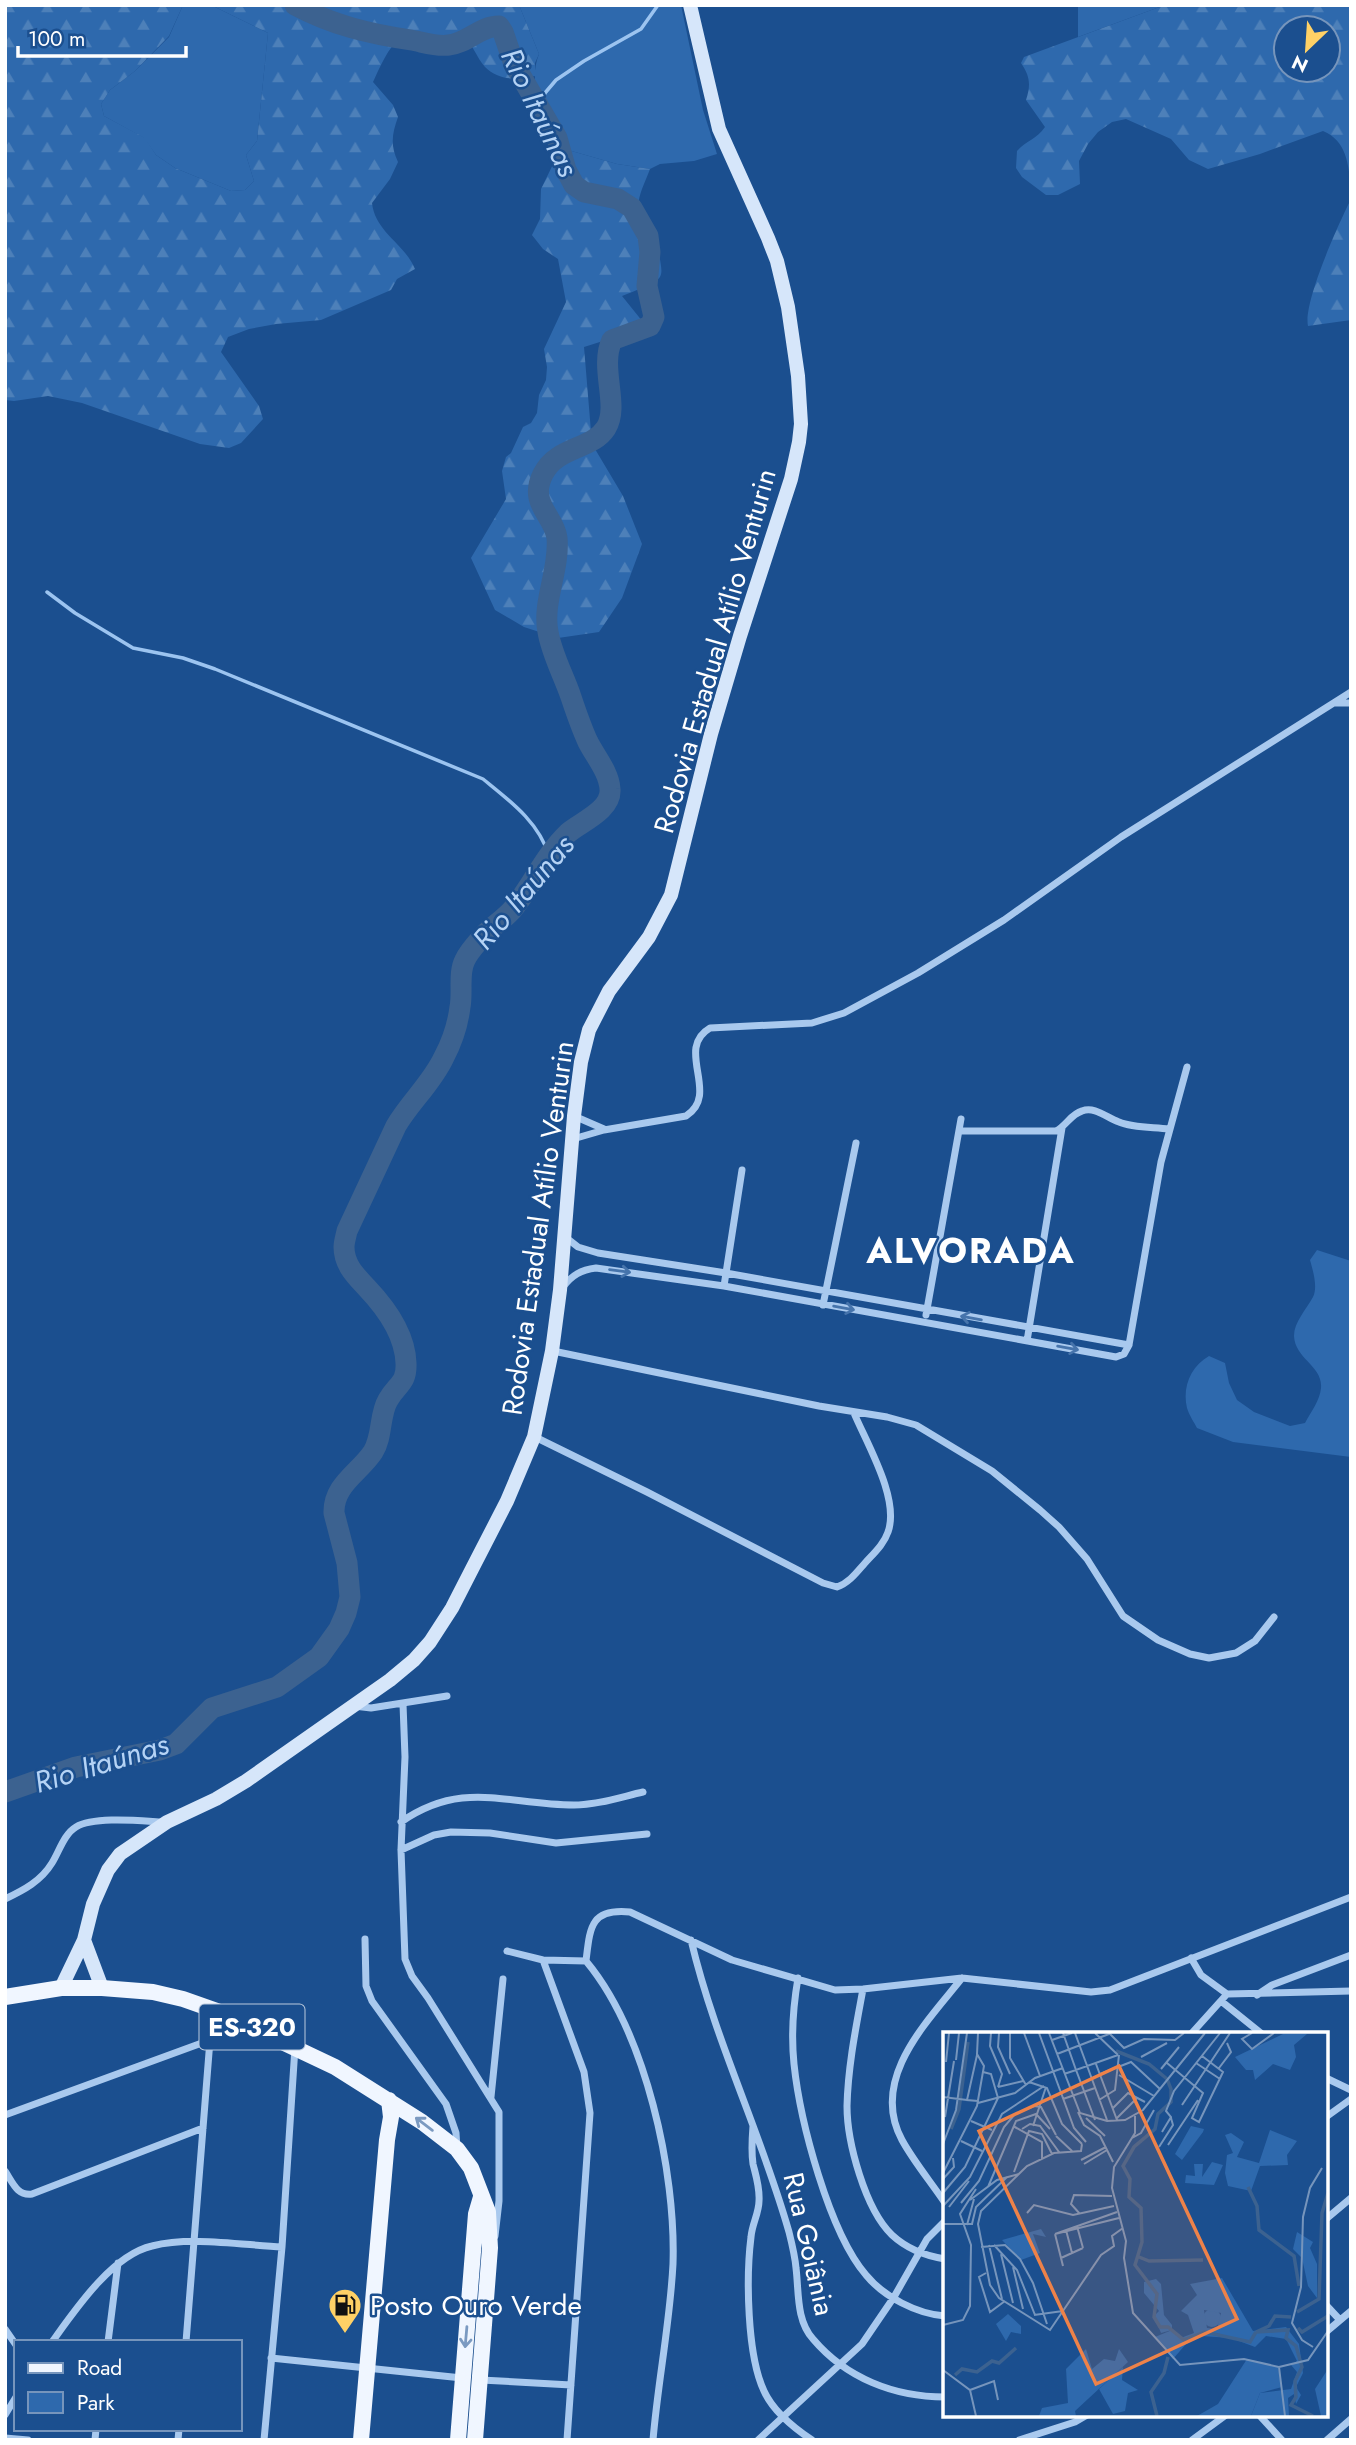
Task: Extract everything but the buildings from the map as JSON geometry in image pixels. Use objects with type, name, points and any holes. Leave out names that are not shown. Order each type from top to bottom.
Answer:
[{"type":"main road","name":"Rodovia Estadual Atílio Venturin","points":[[61,1989],[84,1940],[93,1904],[108,1870],[129,1847],[167,1822],[216,1800],[246,1781],[390,1680],[430,1642],[452,1608],[507,1501],[534,1437],[552,1351],[560,1290],[574,1116],[581,1062],[589,1030],[598,1010],[649,937],[671,895],[715,721],[791,479],[801,424],[798,376],[786,296],[768,238],[719,129],[690,5]]},
{"type":"main road","points":[[5,1997],[61,1989],[102,1988],[84,1940]]},
{"type":"main road","name":"ES-320","points":[[102,1988],[153,1992],[217,2011],[295,2046],[390,2100],[457,2150],[471,2168],[488,2212],[482,2248],[480,2380],[475,2440]]},
{"type":"main road","points":[[356,2080],[380,2107],[385,2119],[387,2140]]},
{"type":"main road","points":[[361,2440],[391,2117],[390,2100]]},
{"type":"main road","points":[[458,2440],[463,2378],[482,2248]]},
{"type":"street","points":[[573,1139],[604,1129],[685,1116],[693,1111],[700,1095],[695,1050],[696,1040],[701,1033],[710,1028],[812,1023],[844,1013],[918,973],[1004,920],[1121,837],[1351,692]]},
{"type":"street","points":[[1331,703],[1351,703]]},
{"type":"street","points":[[560,1290],[572,1276],[585,1269],[596,1268],[724,1286],[1116,1357],[1124,1354],[1129,1345],[1161,1162],[1187,1067]]},
{"type":"street","points":[[959,1131],[1051,1132],[1062,1128],[1076,1114],[1090,1110],[1123,1123],[1169,1129]]},
{"type":"street","points":[[574,1116],[604,1129]]},
{"type":"street","points":[[925,1323],[961,1119]]},
{"type":"street","points":[[1027,1341],[1062,1128]]},
{"type":"street","points":[[823,1305],[856,1143]]},
{"type":"street","points":[[724,1286],[743,1170]]},
{"type":"street","points":[[564,1236],[578,1247],[598,1253],[726,1273],[1129,1345]]},
{"type":"street","points":[[552,1351],[916,1425],[992,1471],[1059,1527],[1087,1559],[1123,1616],[1158,1640],[1190,1654],[1209,1658],[1236,1653],[1255,1641],[1274,1617]]},
{"type":"street","points":[[534,1437],[648,1492],[830,1587],[837,1587],[849,1581],[882,1544],[891,1522],[886,1487],[854,1413]]},
{"type":"street","points":[[352,1706],[371,1708],[447,1696]]},
{"type":"street","points":[[403,1704],[405,1757],[401,1850],[405,1959],[412,1976],[491,2097],[500,2119],[497,2224],[482,2248]]},
{"type":"street","points":[[401,1822],[417,1811],[451,1798],[498,1797],[576,1805],[643,1792]]},
{"type":"street","points":[[5,1899],[37,1882],[75,1827],[118,1820],[167,1822]]},
{"type":"street","points":[[401,1850],[434,1835],[451,1832],[490,1833],[556,1843],[647,1834]]},
{"type":"street","points":[[653,2440],[672,2277],[673,2235],[669,2194],[658,2128],[635,2048],[611,2000],[586,1961],[593,1923],[599,1916],[608,1912],[630,1912],[732,1959],[835,1990],[962,1978],[1101,1992],[1351,1897]]},
{"type":"street","points":[[365,1939],[366,1986],[372,2001],[446,2104],[456,2133],[457,2150]]},
{"type":"street","name":"Rua Goiânia","points":[[691,1941],[702,1987],[774,2179],[792,2245],[802,2318],[812,2339],[841,2365],[862,2379],[911,2395],[943,2397]]},
{"type":"street","points":[[507,1951],[543,1960],[586,1961]]},
{"type":"street","points":[[1257,1995],[1272,1984],[1351,1955]]},
{"type":"street","points":[[1191,1958],[1201,1975],[1227,1994],[1351,1991]]},
{"type":"street","points":[[543,1960],[584,2073],[590,2113],[567,2440]]},
{"type":"street","points":[[798,1978],[793,2023],[794,2064],[802,2112],[837,2228],[851,2255],[867,2277],[919,2311],[943,2316]]},
{"type":"street","points":[[943,2200],[902,2139],[895,2120],[893,2099],[899,2070],[909,2046],[962,1978]]},
{"type":"street","points":[[491,2097],[503,1979]]},
{"type":"street","points":[[863,1989],[847,2106],[856,2160],[875,2211],[894,2236],[920,2252],[943,2258]]},
{"type":"street","points":[[1193,2032],[1227,1994]]},
{"type":"street","points":[[1221,2001],[1260,2032]]},
{"type":"street","points":[[186,2340],[210,2040],[217,2011]]},
{"type":"street","points":[[5,2115],[210,2040]]},
{"type":"street","points":[[264,2440],[282,2247],[295,2046]]},
{"type":"street","points":[[1328,2079],[1351,2090]]},
{"type":"street","points":[[1328,2116],[1351,2099]]},
{"type":"street","points":[[754,2122],[752,2145],[760,2203],[751,2235],[751,2333],[763,2390],[782,2416],[812,2440]]},
{"type":"street","points":[[5,2171],[18,2192],[32,2194],[203,2128]]},
{"type":"street","points":[[1328,2217],[1351,2198]]},
{"type":"street","points":[[758,2440],[862,2344],[932,2233],[943,2223]]},
{"type":"street","points":[[54,2340],[85,2298],[118,2263],[152,2245],[194,2242],[282,2247]]},
{"type":"street","points":[[108,2340],[118,2263]]},
{"type":"street","points":[[1328,2307],[1340,2320]]},
{"type":"street","points":[[1328,2330],[1351,2311]]},
{"type":"street","points":[[271,2358],[480,2380],[571,2385]]},
{"type":"street","points":[[1019,2440],[1063,2427],[1083,2417]]},
{"type":"street","points":[[1192,2440],[1223,2417]]},
{"type":"street","points":[[1261,2417],[1282,2440]]},
{"type":"street","points":[[1327,2440],[1351,2419]]},
{"type":"street","points":[[5,2438],[28,2440]]},
{"type":"green space","points":[[5,5],[183,5],[169,36],[135,71],[110,90],[101,104],[104,116],[145,138],[156,155],[175,168],[231,191],[245,190],[254,181],[246,155],[257,141],[268,33],[211,5],[519,5],[539,54],[535,63],[535,76],[515,79],[490,72],[461,34],[426,42],[402,38],[391,47],[373,82],[393,105],[398,117],[393,140],[398,162],[390,179],[372,203],[374,213],[384,230],[415,269],[397,279],[391,290],[321,320],[276,324],[249,329],[228,337],[221,352],[259,406],[263,419],[241,443],[229,448],[200,444],[82,403],[48,396],[5,400]]},
{"type":"green space","points":[[183,5],[211,5],[268,33],[257,141],[246,155],[254,181],[245,190],[231,191],[175,168],[156,155],[144,138],[104,116],[101,104],[110,90],[135,71],[169,37]]},
{"type":"green space","points":[[519,5],[681,5],[703,110],[717,154],[694,161],[660,164],[650,169],[617,164],[561,148],[549,126],[536,90],[539,54]]},
{"type":"green space","points":[[1078,5],[1165,5],[1078,37]]},
{"type":"green space","points":[[1165,5],[1351,5],[1351,186],[1342,147],[1323,131],[1208,169],[1189,160],[1171,139],[1126,119],[1112,122],[1088,144],[1079,161],[1080,184],[1058,195],[1046,195],[1022,177],[1016,168],[1017,151],[1045,127],[1026,100],[1028,76],[1021,63],[1024,57]]},
{"type":"green space","points":[[561,148],[617,164],[650,169],[638,203],[642,217],[657,231],[661,275],[651,284],[622,296],[647,327],[584,347],[592,444],[623,496],[642,544],[622,598],[599,632],[558,638],[524,627],[495,610],[471,558],[506,499],[502,471],[506,457],[511,453],[523,427],[531,423],[537,413],[539,395],[546,380],[544,349],[566,302],[558,259],[543,249],[532,235],[540,219],[541,189]]},
{"type":"green space","points":[[1351,199],[1351,320],[1308,326],[1316,282]]},
{"type":"green space","points":[[1317,1250],[1351,1261],[1351,1457],[1233,1442],[1197,1428],[1187,1408],[1187,1385],[1197,1365],[1209,1356],[1225,1363],[1229,1383],[1237,1400],[1254,1412],[1290,1426],[1305,1423],[1319,1397],[1320,1380],[1314,1368],[1299,1351],[1294,1336],[1298,1321],[1313,1297],[1315,1279],[1310,1260]]},
{"type":"waterway","name":"Rio Itaúnas","points":[[5,1792],[76,1767],[160,1750],[176,1744],[212,1708],[277,1687],[319,1657],[339,1629],[350,1597],[347,1563],[334,1513],[335,1503],[342,1487],[373,1452],[385,1406],[403,1380],[406,1370],[405,1353],[393,1322],[348,1265],[344,1247],[347,1231],[396,1126],[433,1075],[450,1045],[459,1013],[462,971],[467,957],[484,935],[512,910],[560,842],[568,833],[595,815],[609,796],[607,776],[583,731],[550,641],[547,609],[556,562],[557,538],[538,493],[539,484],[549,465],[565,453],[592,441],[606,428],[611,409],[608,362],[612,340],[650,326],[654,317],[647,286],[650,252],[648,236],[632,208],[618,199],[584,192],[574,185],[566,170],[557,138],[514,64],[499,26],[486,29],[456,44],[439,45],[352,28],[295,5]]},
{"type":"waterway","points":[[540,108],[545,93],[556,80],[641,29],[658,5]]},
{"type":"waterway","points":[[47,592],[75,613],[133,648],[183,658],[215,669],[483,779],[531,822],[549,856]]},
{"type":"place","name":"Posto Ouro Verde","points":[[345,2335]]},
{"type":"district","name":"ALVORADA","points":[[971,1251]]}]
